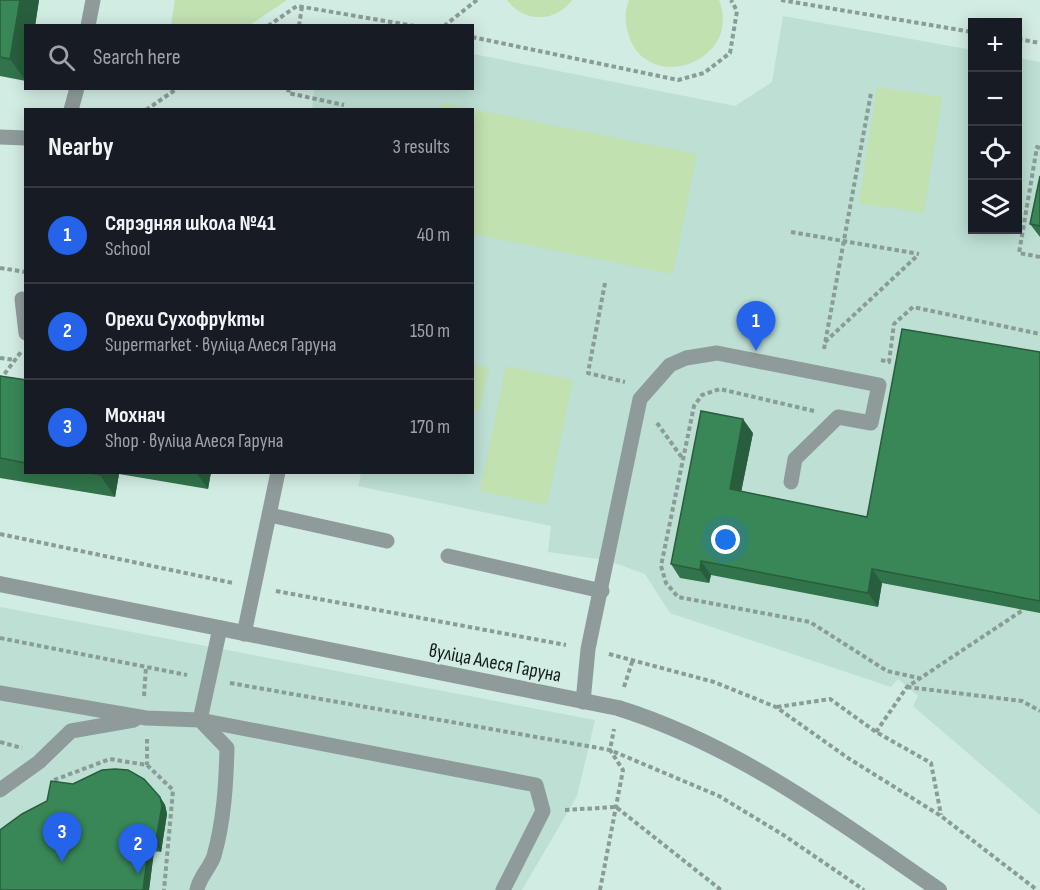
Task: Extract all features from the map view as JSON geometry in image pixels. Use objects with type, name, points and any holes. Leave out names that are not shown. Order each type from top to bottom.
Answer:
[{"type":"street","name":"вуліца Алеся Гаруна","points":[[0,584],[618,708],[663,722],[790,788],[939,890]]},
{"type":"lane","points":[[88,24],[93,0]]},
{"type":"lane","points":[[72,108],[76,90]]},
{"type":"lane","points":[[0,137],[24,138]]},
{"type":"lane","points":[[22,299],[24,316]]},
{"type":"lane","points":[[584,702],[588,649],[602,591],[606,560],[640,399],[670,365],[687,358],[717,353],[879,385],[872,423],[838,417],[795,459],[791,482]]},
{"type":"lane","points":[[244,634],[278,474]]},
{"type":"lane","points":[[270,515],[387,541]]},
{"type":"lane","points":[[448,556],[602,591]]},
{"type":"lane","points":[[200,720],[220,628]]},
{"type":"lane","points":[[0,693],[146,718],[200,720],[536,785],[543,811],[503,890]]},
{"type":"lane","points":[[0,790],[39,762],[71,731],[146,718]]},
{"type":"lane","points":[[197,890],[198,883],[213,859],[225,804],[227,748],[200,720]]},
{"type":"path","points":[[447,24],[477,0]]},
{"type":"path","points":[[474,37],[678,80],[704,73],[730,52],[737,11],[731,0]]},
{"type":"path","points":[[781,0],[968,31]]},
{"type":"path","points":[[271,24],[299,4],[404,24]]},
{"type":"path","points":[[299,4],[299,24]]},
{"type":"path","points":[[1022,40],[1040,43]]},
{"type":"path","points":[[149,108],[174,90]]},
{"type":"path","points":[[289,90],[288,93],[344,105]]},
{"type":"path","points":[[824,349],[871,93]]},
{"type":"path","points":[[1040,148],[1037,147],[1019,253],[1040,257]]},
{"type":"path","points":[[791,232],[919,254],[825,342]]},
{"type":"path","points":[[0,268],[24,272]]},
{"type":"path","points":[[605,283],[588,374],[627,382],[683,459]]},
{"type":"path","points":[[0,380],[24,349]]},
{"type":"path","points":[[0,358],[15,360]]},
{"type":"path","points":[[876,732],[907,687],[1023,610]]},
{"type":"path","points":[[0,638],[209,679],[610,750],[719,796],[785,836],[864,890]]},
{"type":"path","points":[[600,890],[623,770],[610,750],[618,708],[633,659]]},
{"type":"path","points":[[907,687],[1022,701],[1040,711]]},
{"type":"path","points":[[776,707],[830,699],[876,732],[931,763],[941,816]]},
{"type":"path","points":[[52,780],[110,759],[147,765],[173,790],[164,890]]},
{"type":"path","points":[[543,811],[616,807],[721,890]]},
{"type":"shaded area","points":[[783,16],[968,49],[968,234],[1022,234],[1022,59],[1040,62],[1040,815],[913,706],[918,696],[898,679],[891,687],[670,613],[645,574],[606,560],[548,552],[551,526],[358,486],[361,474],[474,474],[474,108],[312,108],[314,90],[474,90],[474,54],[735,106],[772,82]]},
{"type":"shaded area","points":[[0,607],[595,720],[577,796],[522,890],[0,890]]},
{"type":"green space","points":[[175,0],[287,0],[251,24],[171,24]]},
{"type":"green space","points":[[507,0],[572,0],[557,13],[540,17],[522,13]]},
{"type":"green space","points":[[629,0],[719,0],[723,22],[718,40],[706,54],[690,63],[672,67],[654,64],[639,54],[629,36],[626,9]]},
{"type":"green space","points":[[877,87],[942,97],[924,213],[859,203]]},
{"type":"green space","points":[[442,103],[467,108],[441,108]]},
{"type":"green space","points":[[474,109],[697,154],[673,274],[474,234]]},
{"type":"green space","points":[[474,364],[489,368],[479,411],[474,409]]},
{"type":"green space","points":[[506,366],[573,380],[547,505],[480,491]]},
{"type":"building","points":[[0,0],[20,0],[10,59],[0,57]]},
{"type":"building","points":[[1040,176],[1040,226],[1030,224]]},
{"type":"building","points":[[902,329],[1040,352],[1040,601],[872,569],[868,593],[701,561],[700,570],[671,564],[701,411],[743,419],[730,489],[867,517]]},
{"type":"building","points":[[0,376],[24,380],[24,463],[0,458]]},
{"type":"building","points":[[102,770],[128,770],[144,779],[160,797],[162,806],[155,845],[149,844],[143,890],[0,890],[0,830],[22,814],[47,801],[51,781],[73,784]]},
{"type":"place","name":"Сярэдняя школа №41","points":[[756,351]]},
{"type":"place","name":"Мохнач","points":[[62,862]]},
{"type":"place","name":"Орехи Сухофрукты","points":[[138,874]]}]
